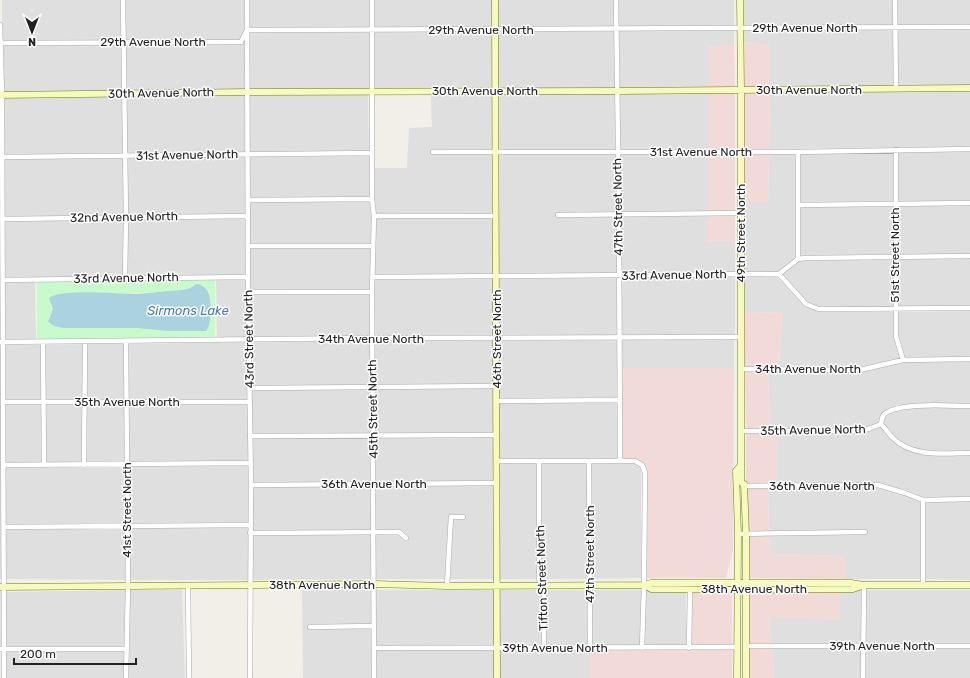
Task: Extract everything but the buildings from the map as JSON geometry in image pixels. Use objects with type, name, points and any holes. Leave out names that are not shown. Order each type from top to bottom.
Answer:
[{"type":"main road","name":"46th Street North","points":[[495,0],[497,678]]},
{"type":"main road","name":"49th Street North","points":[[740,0],[742,370],[741,465],[744,471],[747,590]]},
{"type":"main road","name":"30th Avenue North","points":[[1,95],[248,92],[970,88]]},
{"type":"main road","name":"49th Street North","points":[[738,590],[736,471],[741,465]]},
{"type":"main road","points":[[737,495],[744,486]]},
{"type":"main road","name":"38th Avenue North","points":[[2,587],[374,584],[447,586],[590,586],[644,585],[651,583],[737,582],[852,583],[864,585],[970,585]]},
{"type":"main road","name":"38th Avenue North","points":[[644,585],[651,589],[690,590],[852,589],[864,585]]},
{"type":"main road","points":[[737,678],[738,590]]},
{"type":"main road","points":[[746,678],[747,590]]},
{"type":"street","points":[[123,0],[126,217],[125,278]]},
{"type":"street","name":"43rd Street North","points":[[247,0],[248,292],[251,485],[250,678]]},
{"type":"street","name":"45th Street North","points":[[372,0],[372,199],[374,216],[372,292],[374,678]]},
{"type":"street","name":"47th Street North","points":[[616,0],[618,91],[620,461]]},
{"type":"street","points":[[896,0],[896,89]]},
{"type":"street","points":[[0,25],[3,280],[2,342],[4,402],[2,649],[4,678]]},
{"type":"street","name":"29th Avenue North","points":[[0,43],[241,42],[247,30],[970,27]]},
{"type":"street","name":"31st Avenue North","points":[[433,152],[798,152],[970,149]]},
{"type":"street","name":"51st Street North","points":[[896,150],[896,336],[903,360]]},
{"type":"street","points":[[798,152],[798,259]]},
{"type":"street","name":"31st Avenue North","points":[[2,157],[372,153]]},
{"type":"street","points":[[248,200],[372,199]]},
{"type":"street","points":[[798,205],[970,203]]},
{"type":"street","points":[[558,215],[741,214]]},
{"type":"street","name":"32nd Avenue North","points":[[2,219],[248,216]]},
{"type":"street","points":[[374,216],[496,216]]},
{"type":"street","points":[[248,246],[373,246]]},
{"type":"street","points":[[970,256],[895,256],[798,259],[779,274],[806,304],[818,309],[970,308]]},
{"type":"street","name":"33rd Avenue North","points":[[373,277],[779,274]]},
{"type":"street","name":"33rd Avenue North","points":[[3,280],[248,277]]},
{"type":"street","points":[[248,292],[372,292]]},
{"type":"street","name":"34th Avenue North","points":[[2,342],[126,342],[372,338],[741,337]]},
{"type":"street","points":[[43,342],[44,465]]},
{"type":"street","points":[[84,465],[85,342]]},
{"type":"street","name":"41st Street North","points":[[126,342],[128,586],[126,678]]},
{"type":"street","name":"34th Avenue North","points":[[742,370],[860,370],[903,360],[970,359]]},
{"type":"street","points":[[250,388],[497,386]]},
{"type":"street","points":[[496,400],[619,400]]},
{"type":"street","name":"35th Avenue North","points":[[4,402],[250,402]]},
{"type":"street","name":"35th Avenue North","points":[[741,431],[861,431],[881,424],[883,416],[886,413],[898,408],[912,406],[970,406]]},
{"type":"street","points":[[881,424],[894,439],[904,446],[914,450],[926,453],[970,453]]},
{"type":"street","points":[[250,436],[497,435]]},
{"type":"street","name":"Tifton Street North","points":[[539,461],[539,580],[544,586],[544,648]]},
{"type":"street","name":"47th Street North","points":[[589,461],[590,648]]},
{"type":"street","points":[[497,462],[635,461],[642,465],[645,472],[642,648]]},
{"type":"street","points":[[3,465],[250,464]]},
{"type":"street","name":"36th Avenue North","points":[[251,485],[497,483]]},
{"type":"street","name":"36th Avenue North","points":[[744,486],[878,485],[923,500],[970,499]]},
{"type":"street","points":[[923,500],[923,584]]},
{"type":"street","points":[[447,586],[452,517],[463,517]]},
{"type":"street","points":[[4,527],[250,525]]},
{"type":"street","points":[[250,533],[400,532],[406,538]]},
{"type":"street","points":[[738,534],[865,532]]},
{"type":"street","points":[[188,585],[189,678]]},
{"type":"street","points":[[863,678],[864,585]]},
{"type":"street","points":[[689,648],[690,590]]},
{"type":"street","points":[[310,627],[374,626]]},
{"type":"street","name":"39th Avenue North","points":[[746,646],[970,646]]},
{"type":"street","name":"39th Avenue North","points":[[374,648],[737,647]]},
{"type":"street","points":[[2,649],[127,649]]},
{"type":"shaded area","points":[[2,0],[121,0],[121,40],[2,41]]},
{"type":"shaded area","points":[[126,0],[245,0],[245,29],[240,40],[126,40]]},
{"type":"shaded area","points":[[250,0],[370,0],[370,28],[249,28]]},
{"type":"shaded area","points":[[374,0],[493,0],[493,27],[374,28]]},
{"type":"shaded area","points":[[497,0],[614,0],[614,27],[498,27]]},
{"type":"shaded area","points":[[619,0],[734,0],[734,26],[618,27]]},
{"type":"shaded area","points":[[744,0],[893,0],[894,25],[744,26]]},
{"type":"shaded area","points":[[898,0],[970,0],[970,24],[898,25]]},
{"type":"shaded area","points":[[970,29],[970,87],[898,88],[898,30]]},
{"type":"shaded area","points":[[734,30],[734,44],[708,48],[708,88],[620,89],[619,31]]},
{"type":"shaded area","points":[[744,30],[894,30],[894,88],[770,88],[770,45],[744,42]]},
{"type":"shaded area","points":[[614,31],[615,89],[498,89],[498,32]]},
{"type":"shaded area","points":[[370,32],[370,89],[250,90],[249,33]]},
{"type":"shaded area","points":[[374,32],[493,32],[493,89],[374,89]]},
{"type":"shaded area","points":[[245,39],[246,90],[127,91],[126,45],[241,44]]},
{"type":"shaded area","points":[[744,42],[770,45],[770,88],[744,88]]},
{"type":"shaded area","points":[[734,44],[735,88],[708,88],[708,48]]},
{"type":"shaded area","points":[[122,45],[123,91],[4,93],[2,46]]},
{"type":"shaded area","points":[[735,92],[735,149],[708,149],[708,93]]},
{"type":"shaded area","points":[[744,92],[770,92],[769,149],[744,149]]},
{"type":"shaded area","points":[[770,92],[970,92],[970,147],[769,149]]},
{"type":"shaded area","points":[[615,93],[615,150],[498,150],[498,94]]},
{"type":"shaded area","points":[[620,93],[708,93],[708,149],[620,150]]},
{"type":"shaded area","points":[[246,94],[246,152],[127,153],[127,96]]},
{"type":"shaded area","points":[[250,94],[368,94],[369,151],[250,152]]},
{"type":"shaded area","points":[[431,94],[493,94],[494,150],[431,149],[431,154],[494,154],[494,214],[376,213],[374,199],[374,168],[407,168],[409,128],[432,127]]},
{"type":"shaded area","points":[[123,96],[123,153],[4,155],[4,97]]},
{"type":"shaded area","points":[[898,152],[970,152],[970,201],[897,201]]},
{"type":"shaded area","points":[[893,153],[893,201],[800,202],[800,154]]},
{"type":"shaded area","points":[[498,154],[615,154],[617,212],[555,213],[556,217],[617,216],[617,274],[499,274]]},
{"type":"shaded area","points":[[620,154],[708,154],[708,211],[621,212]]},
{"type":"shaded area","points":[[708,154],[735,154],[735,211],[708,211]]},
{"type":"shaded area","points":[[744,154],[769,154],[768,202],[744,202]]},
{"type":"shaded area","points":[[769,154],[796,154],[795,258],[778,272],[744,272],[744,202],[768,202]]},
{"type":"shaded area","points":[[369,156],[370,197],[250,197],[250,157]]},
{"type":"shaded area","points":[[246,157],[246,214],[128,215],[127,158]]},
{"type":"shaded area","points":[[123,158],[124,215],[5,217],[4,159]]},
{"type":"shaded area","points":[[370,201],[372,216],[371,243],[250,243],[250,202]]},
{"type":"shaded area","points":[[970,205],[970,254],[897,254],[897,206]]},
{"type":"shaded area","points":[[893,206],[893,254],[800,256],[800,207]]},
{"type":"shaded area","points":[[621,216],[708,216],[708,242],[725,240],[735,242],[735,272],[621,274]]},
{"type":"shaded area","points":[[708,216],[735,216],[735,242],[725,240],[707,242]]},
{"type":"shaded area","points":[[246,218],[246,275],[127,276],[128,219]]},
{"type":"shaded area","points":[[376,218],[494,218],[495,274],[375,275]]},
{"type":"shaded area","points":[[124,219],[123,276],[5,278],[5,221]]},
{"type":"shaded area","points":[[250,248],[371,248],[370,290],[250,290]]},
{"type":"shaded area","points":[[970,258],[970,306],[898,307],[897,259]]},
{"type":"shaded area","points":[[893,259],[894,307],[818,307],[807,302],[782,275],[798,261]]},
{"type":"shaded area","points":[[735,277],[735,335],[621,335],[621,278]]},
{"type":"shaded area","points":[[744,277],[778,277],[804,305],[818,312],[894,312],[894,337],[900,358],[860,367],[779,367],[782,312],[744,313]]},
{"type":"shaded area","points":[[617,278],[617,335],[498,336],[499,279]]},
{"type":"shaded area","points":[[246,279],[247,337],[217,338],[216,280]]},
{"type":"shaded area","points":[[495,279],[494,336],[374,336],[375,280]]},
{"type":"shaded area","points":[[35,282],[36,339],[6,340],[5,283]]},
{"type":"shaded area","points":[[250,294],[370,295],[370,336],[251,337]]},
{"type":"shaded area","points":[[970,311],[970,357],[904,357],[898,336],[898,312]]},
{"type":"shaded area","points":[[782,312],[779,367],[745,367],[744,313]]},
{"type":"shaded area","points":[[734,339],[734,368],[621,368],[621,340]]},
{"type":"shaded area","points":[[617,340],[617,397],[499,398],[498,341]]},
{"type":"shaded area","points":[[370,341],[370,385],[252,386],[251,342]]},
{"type":"shaded area","points":[[374,341],[494,341],[495,384],[374,385]]},
{"type":"shaded area","points":[[247,342],[248,400],[129,399],[128,344]]},
{"type":"shaded area","points":[[83,344],[83,399],[45,399],[45,345]]},
{"type":"shaded area","points":[[87,344],[124,344],[124,399],[87,399]]},
{"type":"shaded area","points":[[0,345],[2,527],[1,579],[0,579]]},
{"type":"shaded area","points":[[6,345],[41,345],[41,399],[6,399]]},
{"type":"shaded area","points":[[903,362],[970,362],[970,404],[897,405],[885,411],[881,415],[880,422],[861,429],[770,429],[768,372],[860,372]]},
{"type":"shaded area","points":[[621,368],[734,368],[733,550],[726,578],[646,578],[644,464],[636,459],[627,459],[622,457]]},
{"type":"shaded area","points":[[745,372],[768,372],[770,429],[746,429]]},
{"type":"shaded area","points":[[370,389],[371,433],[252,434],[252,390]]},
{"type":"shaded area","points":[[374,389],[495,389],[495,433],[375,433]]},
{"type":"shaded area","points":[[617,402],[617,459],[499,459],[499,403]]},
{"type":"shaded area","points":[[6,404],[41,404],[42,463],[5,463]]},
{"type":"shaded area","points":[[45,404],[83,404],[82,462],[46,462]]},
{"type":"shaded area","points":[[87,404],[124,404],[125,462],[87,462]]},
{"type":"shaded area","points":[[129,404],[248,405],[248,461],[129,462]]},
{"type":"shaded area","points":[[912,408],[970,408],[970,451],[922,450],[905,444],[895,437],[884,423],[885,418],[898,410]]},
{"type":"shaded area","points":[[881,427],[893,441],[904,449],[914,453],[926,455],[970,455],[970,497],[924,497],[906,490],[878,483],[777,483],[777,433],[861,434]]},
{"type":"shaded area","points":[[746,433],[777,433],[777,483],[746,484]]},
{"type":"shaded area","points":[[495,437],[495,481],[376,482],[375,438]]},
{"type":"shaded area","points":[[371,438],[371,482],[253,482],[252,439]]},
{"type":"shaded area","points":[[537,463],[537,579],[499,579],[499,464]]},
{"type":"shaded area","points":[[541,463],[587,463],[587,579],[541,579]]},
{"type":"shaded area","points":[[635,463],[641,469],[641,578],[592,579],[591,464]]},
{"type":"shaded area","points":[[248,466],[248,522],[129,523],[129,467]]},
{"type":"shaded area","points":[[125,467],[125,523],[6,524],[5,468]]},
{"type":"shaded area","points":[[371,486],[371,530],[252,531],[253,487]]},
{"type":"shaded area","points":[[376,486],[495,486],[495,579],[450,579],[453,519],[465,519],[465,515],[452,515],[449,517],[445,579],[376,579],[375,534],[399,534],[407,541],[409,538],[399,529],[375,530]]},
{"type":"shaded area","points":[[747,488],[768,488],[769,531],[748,531]]},
{"type":"shaded area","points":[[768,488],[878,488],[921,501],[921,579],[845,579],[844,556],[771,554],[769,536],[867,534],[867,530],[769,531]]},
{"type":"shaded area","points":[[970,501],[970,580],[925,579],[925,502]]},
{"type":"shaded area","points":[[125,527],[125,580],[5,579],[6,529]]},
{"type":"shaded area","points":[[129,527],[248,527],[248,580],[130,580]]},
{"type":"shaded area","points":[[371,534],[372,579],[252,580],[253,535]]},
{"type":"shaded area","points":[[749,536],[769,536],[771,554],[844,556],[845,579],[750,578]]},
{"type":"shaded area","points":[[125,590],[125,647],[6,647],[5,592]]},
{"type":"shaded area","points":[[130,590],[182,590],[185,678],[129,678]]},
{"type":"shaded area","points":[[302,590],[372,590],[372,624],[308,625],[308,629],[372,629],[372,678],[303,678]]},
{"type":"shaded area","points":[[376,590],[495,590],[495,645],[376,646]]},
{"type":"shaded area","points":[[499,590],[542,590],[542,646],[499,645]]},
{"type":"shaded area","points":[[546,590],[587,590],[588,645],[546,646]]},
{"type":"shaded area","points":[[592,590],[642,590],[640,645],[592,645]]},
{"type":"shaded area","points":[[646,590],[686,592],[687,645],[644,645]]},
{"type":"shaded area","points":[[862,590],[862,643],[772,644],[769,616],[840,620],[839,591]]},
{"type":"shaded area","points":[[866,590],[970,590],[970,644],[866,643]]},
{"type":"shaded area","points":[[839,591],[841,620],[769,617],[772,644],[748,644],[749,593]]},
{"type":"shaded area","points":[[1,592],[2,647],[0,647]]},
{"type":"shaded area","points":[[692,592],[732,593],[732,645],[691,645]]},
{"type":"shaded area","points":[[772,648],[862,648],[861,678],[774,678]]},
{"type":"shaded area","points":[[772,648],[774,678],[749,678],[748,649]]},
{"type":"shaded area","points":[[866,648],[970,648],[970,678],[866,678]]},
{"type":"shaded area","points":[[376,650],[495,650],[495,678],[376,678]]},
{"type":"shaded area","points":[[499,650],[589,650],[589,678],[499,678]]},
{"type":"shaded area","points":[[589,650],[732,650],[732,678],[589,678]]},
{"type":"shaded area","points":[[125,651],[124,678],[6,678],[6,652]]},
{"type":"green space","points":[[215,280],[215,338],[37,340],[37,282]],"holes":[[[198,284],[207,289],[210,296],[210,319],[206,331],[168,331],[136,328],[62,328],[50,324],[49,318],[53,308],[50,297],[68,293],[86,292],[152,292],[183,289]]]},
{"type":"water","name":"Sirmons Lake","points":[[196,284],[204,287],[209,295],[211,306],[210,318],[206,331],[168,331],[136,328],[62,328],[54,326],[48,322],[53,309],[49,298],[55,295],[77,292],[138,294],[183,290]]}]
